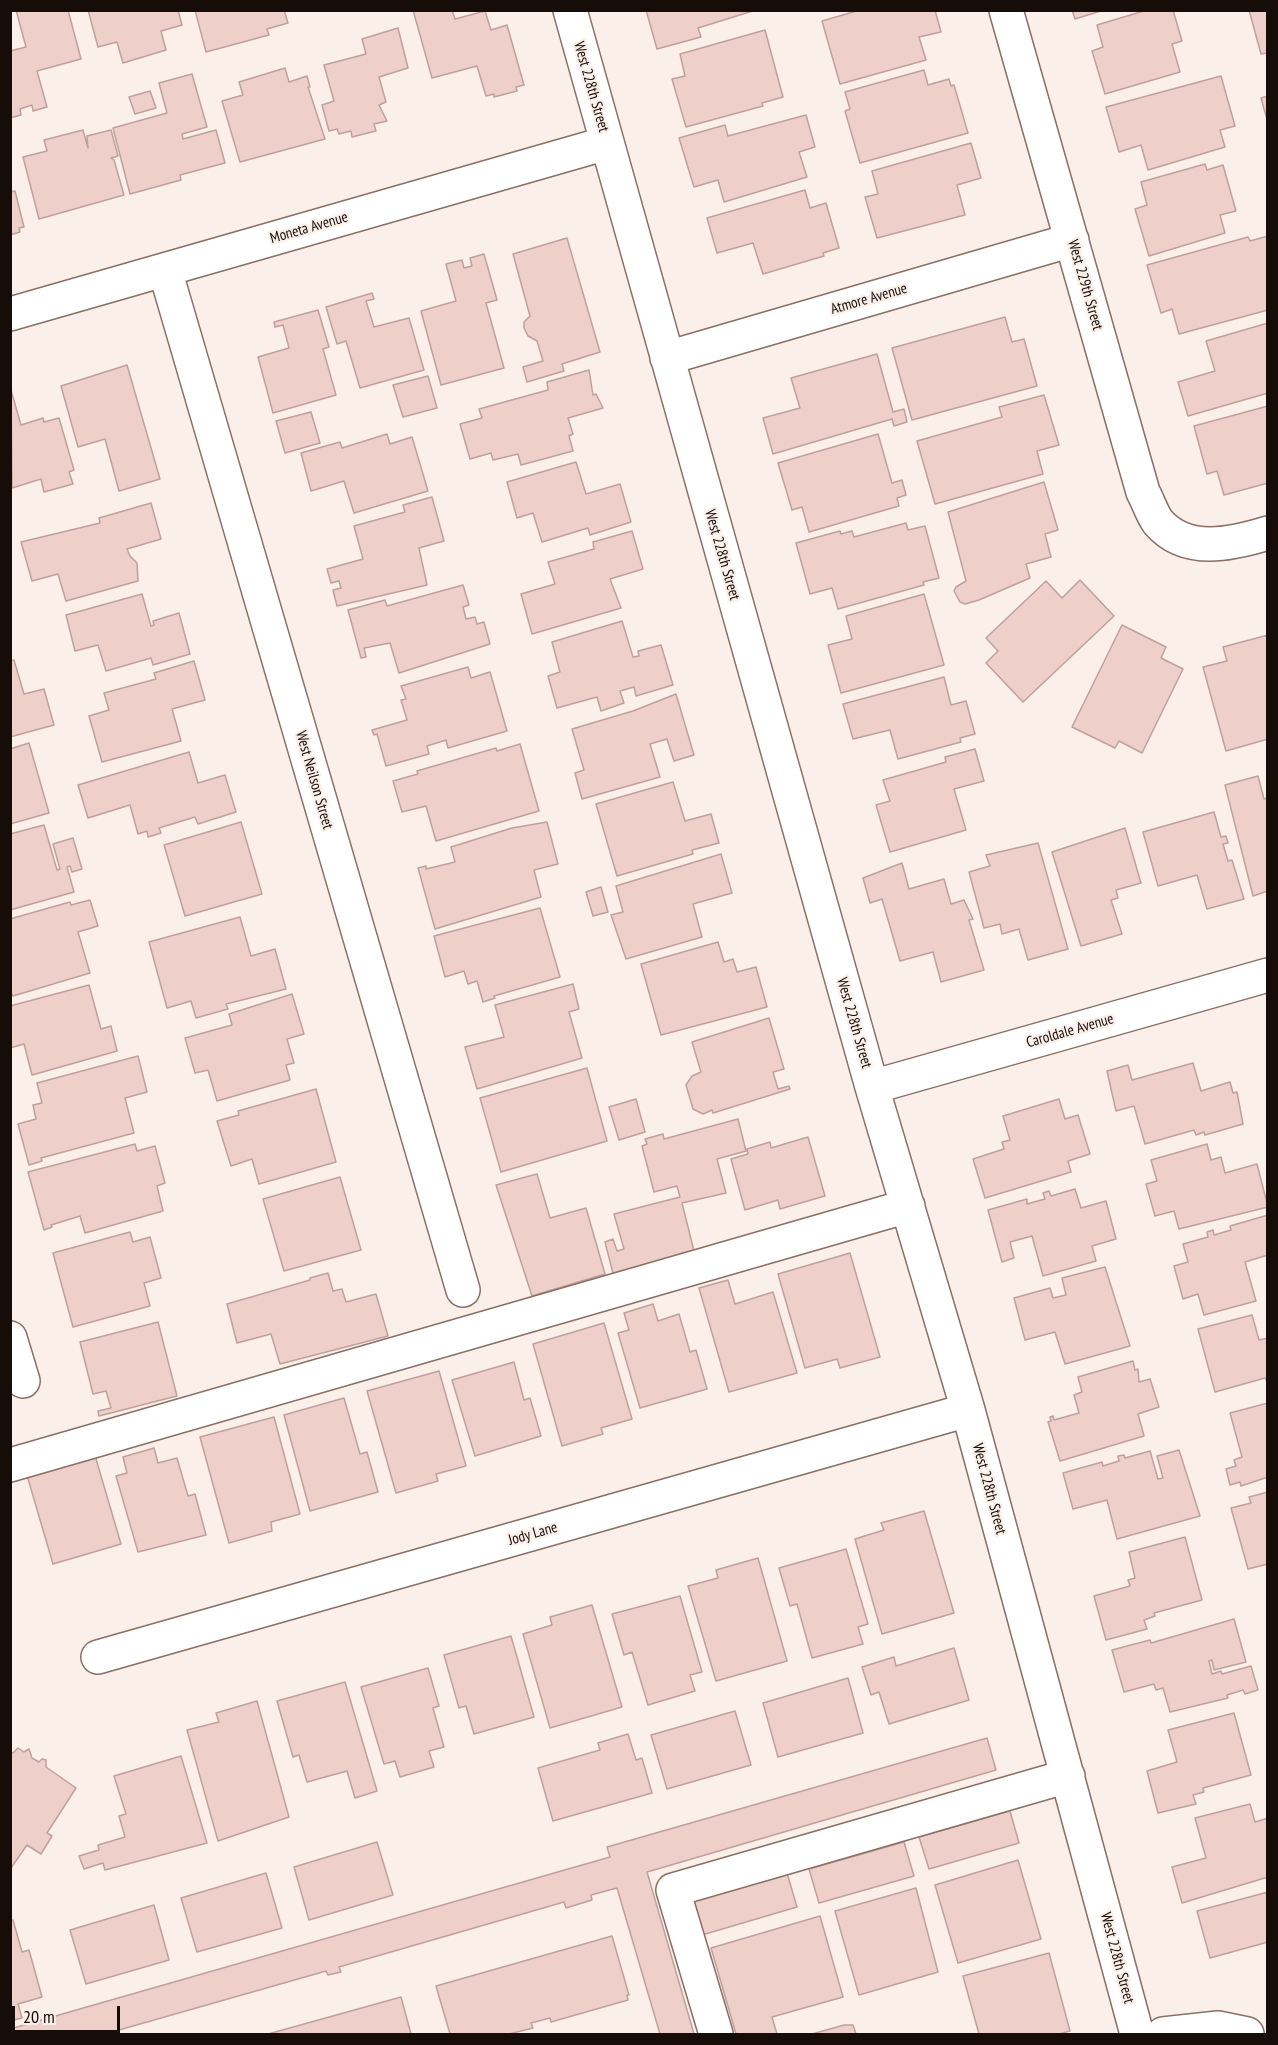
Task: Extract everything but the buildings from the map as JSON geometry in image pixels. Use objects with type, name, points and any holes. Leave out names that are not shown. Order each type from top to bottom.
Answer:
[{"type":"street","name":"West 228th Street","points":[[570,10],[872,1087],[968,1410],[1137,2034]]},
{"type":"street","name":"West 229th Street","points":[[1006,10],[1143,492],[1158,521],[1173,535],[1188,542],[1213,545],[1268,533]]},
{"type":"street","name":"Moneta Avenue","points":[[10,314],[607,143]]},
{"type":"street","name":"Atmore Avenue","points":[[667,358],[1072,240]]},
{"type":"street","name":"West Neilson Street","points":[[165,270],[463,1290]]},
{"type":"street","name":"Caroldale Avenue","points":[[872,1087],[1268,975]]},
{"type":"street","points":[[10,1466],[908,1206]]},
{"type":"street","points":[[10,1338],[23,1381]]},
{"type":"street","name":"Jody Lane","points":[[98,1658],[968,1410]]},
{"type":"street","points":[[716,2034],[673,1890],[1068,1776]]},
{"type":"street","points":[[1163,2034],[1218,2028],[1247,2034]]}]
